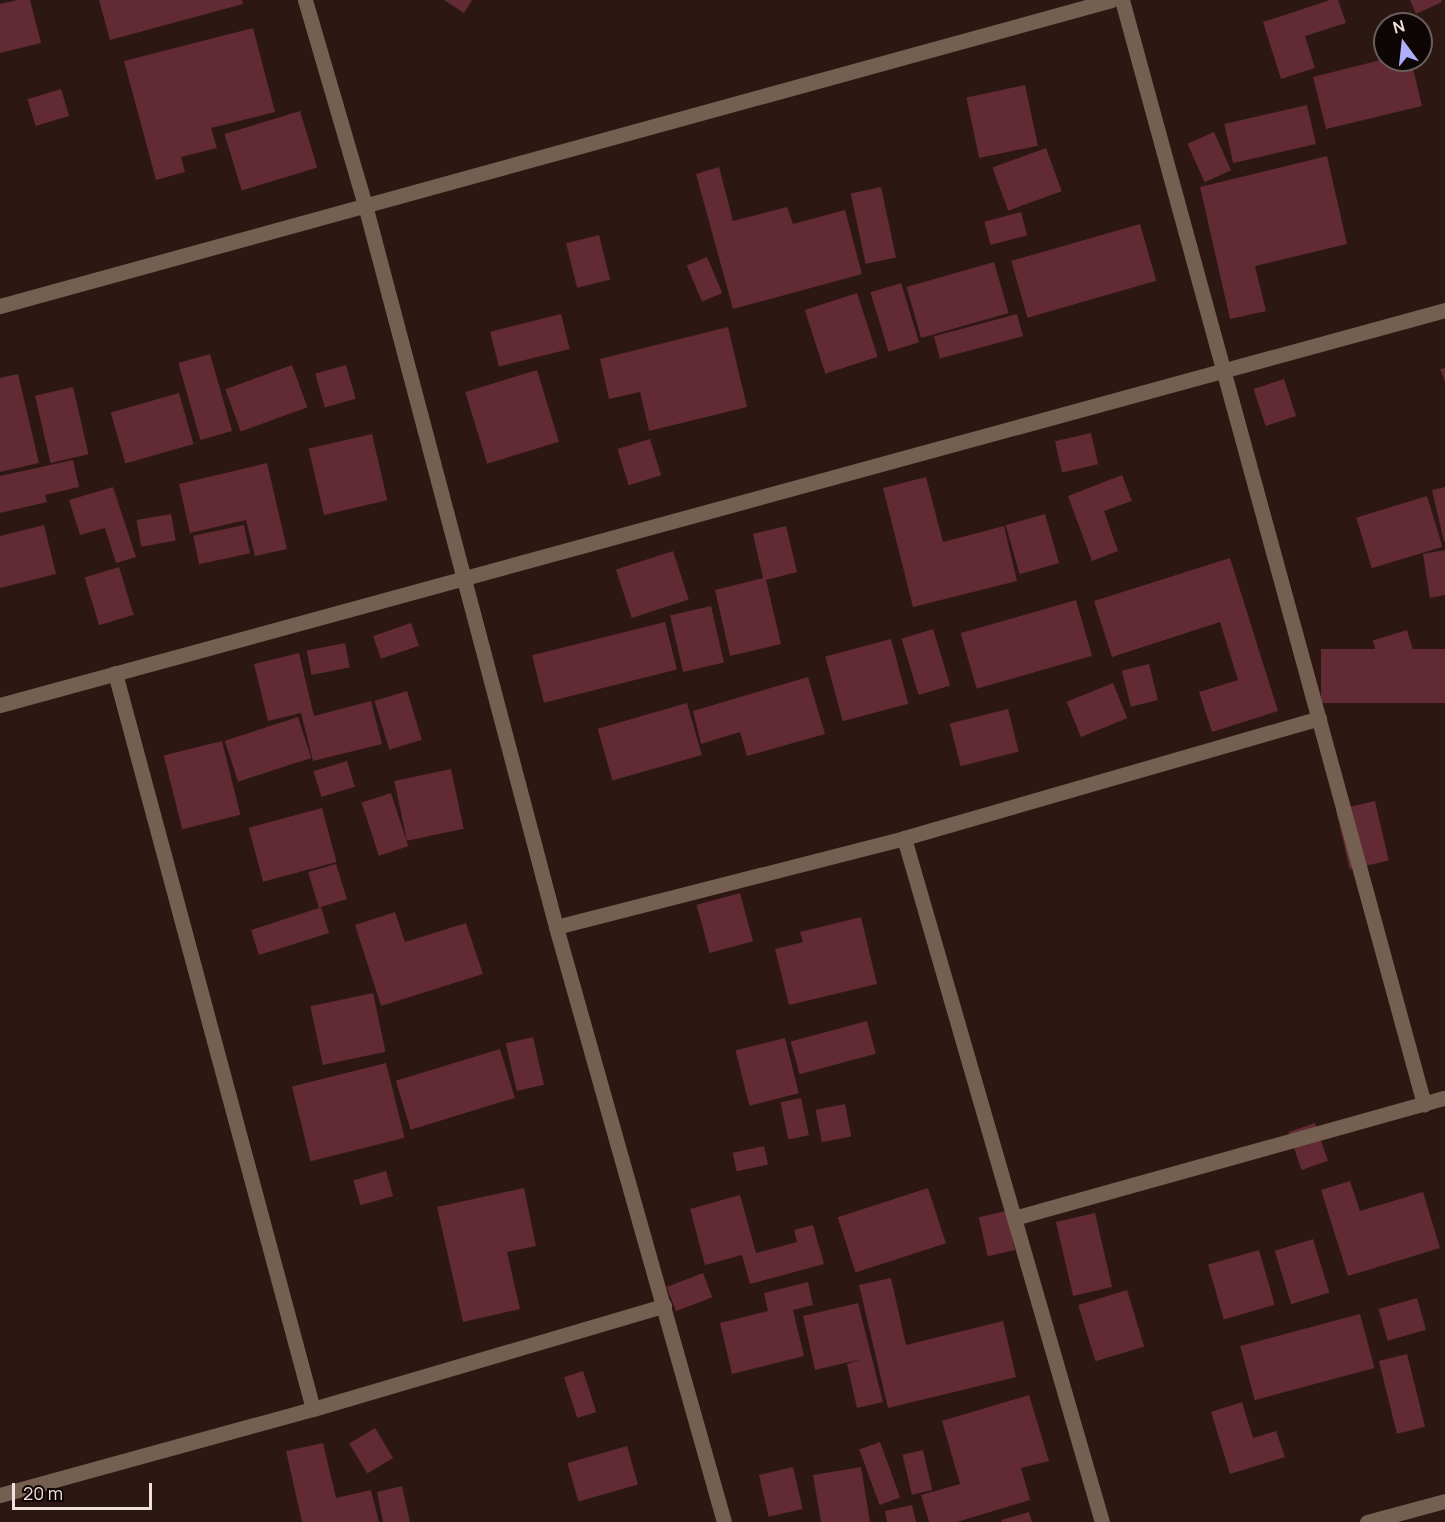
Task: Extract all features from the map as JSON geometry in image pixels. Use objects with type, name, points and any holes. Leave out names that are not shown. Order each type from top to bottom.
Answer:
[{"type":"street","points":[[305,0],[365,205],[556,927],[724,1522]]},
{"type":"street","points":[[0,306],[1112,0]]},
{"type":"street","points":[[1122,0],[1424,1104]]},
{"type":"street","points":[[0,705],[1445,310]]},
{"type":"street","points":[[115,674],[313,1409]]},
{"type":"street","points":[[556,927],[904,838],[1319,718]]},
{"type":"street","points":[[904,838],[1102,1522]]},
{"type":"street","points":[[1014,1218],[1445,1098]]},
{"type":"street","points":[[0,1495],[313,1409],[664,1306]]},
{"type":"street","points":[[1367,1522],[1445,1501]]},
{"type":"building","points":[[30,0],[41,43],[0,53],[0,4]]},
{"type":"building","points":[[99,0],[242,0],[243,4],[110,40]]},
{"type":"building","points":[[444,0],[472,0],[464,13]]},
{"type":"building","points":[[1330,0],[1338,0],[1346,23],[1305,36],[1315,68],[1281,79],[1263,22]]},
{"type":"building","points":[[1410,0],[1441,0],[1442,2],[1420,12],[1415,12]]},
{"type":"building","points":[[253,28],[275,112],[211,128],[217,148],[181,157],[185,172],[156,180],[124,61]]},
{"type":"building","points":[[1373,62],[1373,72],[1414,72],[1422,106],[1326,129],[1313,77]]},
{"type":"building","points":[[1025,85],[1038,146],[979,158],[966,97]]},
{"type":"building","points":[[61,89],[69,116],[36,126],[28,99]]},
{"type":"building","points":[[1307,105],[1316,144],[1233,163],[1224,124]]},
{"type":"building","points":[[300,111],[317,167],[242,191],[224,134]]},
{"type":"building","points":[[1214,132],[1231,170],[1205,182],[1188,144]]},
{"type":"building","points":[[1046,148],[1062,191],[1008,211],[992,167]]},
{"type":"building","points":[[1327,156],[1347,244],[1255,266],[1266,311],[1230,319],[1200,187]]},
{"type":"building","points":[[719,167],[733,221],[787,207],[793,224],[845,210],[862,274],[733,309],[696,174]]},
{"type":"building","points":[[881,187],[896,257],[866,264],[851,193]]},
{"type":"building","points":[[1021,212],[1027,235],[991,245],[984,222]]},
{"type":"building","points":[[1140,224],[1156,281],[1027,318],[1011,261]]},
{"type":"building","points":[[599,235],[610,280],[577,288],[566,243]]},
{"type":"building","points":[[707,257],[722,293],[702,301],[687,266]]},
{"type":"building","points":[[994,262],[1009,313],[921,338],[907,287]]},
{"type":"building","points":[[901,283],[919,342],[889,352],[870,292]]},
{"type":"building","points":[[857,293],[878,357],[825,374],[805,310]]},
{"type":"building","points":[[561,314],[570,349],[499,367],[490,332]]},
{"type":"building","points":[[1017,314],[1023,336],[940,358],[934,336]]},
{"type":"building","points":[[728,327],[747,407],[649,431],[640,392],[609,399],[600,359]]},
{"type":"building","points":[[210,354],[232,431],[200,440],[178,363]]},
{"type":"building","points":[[292,365],[307,407],[241,432],[225,389]]},
{"type":"building","points":[[346,365],[356,399],[325,407],[315,374]]},
{"type":"building","points":[[1445,368],[1445,382],[1440,369]]},
{"type":"building","points":[[537,370],[559,442],[487,464],[465,392]]},
{"type":"building","points":[[18,374],[39,463],[0,472],[0,378]]},
{"type":"building","points":[[1284,379],[1296,416],[1266,426],[1254,389]]},
{"type":"building","points":[[73,387],[89,454],[51,463],[35,396]]},
{"type":"building","points":[[179,393],[194,444],[125,464],[111,413]]},
{"type":"building","points":[[1091,433],[1098,464],[1062,473],[1055,441]]},
{"type":"building","points":[[372,434],[387,500],[324,515],[309,449]]},
{"type":"building","points":[[650,439],[661,475],[629,485],[617,449]]},
{"type":"building","points":[[73,460],[79,487],[45,495],[47,502],[0,513],[0,476]]},
{"type":"building","points":[[267,463],[287,549],[255,556],[246,520],[190,533],[179,484]]},
{"type":"building","points":[[1122,475],[1132,501],[1104,511],[1118,551],[1092,561],[1068,496]]},
{"type":"building","points":[[926,477],[943,542],[1004,526],[1017,581],[913,607],[883,488]]},
{"type":"building","points":[[113,487],[136,557],[116,563],[105,528],[80,535],[69,500]]},
{"type":"building","points":[[1445,487],[1445,541],[1444,542],[1432,490]]},
{"type":"building","points":[[1427,496],[1442,547],[1372,568],[1356,518]]},
{"type":"building","points":[[171,514],[176,541],[141,547],[137,520]]},
{"type":"building","points":[[1045,514],[1059,563],[1020,574],[1006,525]]},
{"type":"building","points":[[44,525],[56,574],[0,588],[0,536]]},
{"type":"building","points":[[244,525],[250,553],[199,564],[193,536]]},
{"type":"building","points":[[786,526],[797,572],[766,580],[781,644],[730,656],[715,590],[763,578],[753,534]]},
{"type":"building","points":[[1445,550],[1445,595],[1430,598],[1423,554]]},
{"type":"building","points":[[673,551],[689,600],[632,618],[616,570]]},
{"type":"building","points":[[1230,558],[1278,711],[1212,732],[1199,692],[1238,680],[1220,622],[1112,657],[1094,601]]},
{"type":"building","points":[[119,567],[134,615],[99,625],[85,578]]},
{"type":"building","points":[[1076,600],[1092,656],[977,689],[961,633]]},
{"type":"building","points":[[711,606],[724,663],[683,672],[670,615]]},
{"type":"building","points":[[665,622],[677,670],[544,703],[532,655]]},
{"type":"building","points":[[411,623],[419,646],[381,659],[373,636]]},
{"type":"building","points":[[933,629],[950,685],[919,695],[901,639]]},
{"type":"building","points":[[1407,630],[1413,650],[1379,661],[1373,641]]},
{"type":"building","points":[[891,639],[908,704],[843,721],[825,657]]},
{"type":"building","points":[[345,643],[350,668],[311,675],[307,650]]},
{"type":"building","points":[[1321,649],[1445,649],[1445,703],[1321,703]]},
{"type":"building","points":[[299,653],[314,716],[371,701],[382,744],[313,761],[301,713],[268,721],[254,664]]},
{"type":"building","points":[[1149,664],[1158,700],[1131,707],[1122,671]]},
{"type":"building","points":[[808,677],[825,734],[747,756],[740,732],[701,744],[693,711]]},
{"type":"building","points":[[1113,683],[1127,718],[1081,737],[1067,702]]},
{"type":"building","points":[[407,691],[422,740],[389,750],[374,701]]},
{"type":"building","points":[[687,703],[702,755],[612,781],[598,729]]},
{"type":"building","points":[[1008,709],[1019,752],[960,766],[950,724]]},
{"type":"building","points":[[298,717],[311,758],[238,782],[225,741]]},
{"type":"building","points":[[222,741],[240,815],[182,829],[164,756]]},
{"type":"building","points":[[347,761],[355,787],[321,797],[314,771]]},
{"type":"building","points":[[451,769],[464,829],[407,841],[394,781]]},
{"type":"building","points":[[391,793],[408,846],[379,856],[362,803]]},
{"type":"building","points":[[1375,801],[1389,860],[1350,869],[1336,810]]},
{"type":"building","points":[[322,808],[336,862],[263,882],[249,828]]},
{"type":"building","points":[[336,864],[347,899],[321,907],[329,933],[259,955],[251,930],[319,908],[308,872]]},
{"type":"building","points":[[740,893],[753,941],[709,953],[697,905]]},
{"type":"building","points":[[395,912],[405,942],[466,923],[483,974],[381,1006],[355,925]]},
{"type":"building","points":[[861,917],[877,984],[789,1005],[775,949],[803,942],[800,932]]},
{"type":"building","points":[[373,993],[385,1052],[323,1065],[310,1006]]},
{"type":"building","points":[[867,1021],[876,1054],[799,1074],[791,1041]]},
{"type":"building","points":[[533,1037],[544,1085],[517,1091],[506,1043]]},
{"type":"building","points":[[785,1038],[799,1093],[749,1106],[736,1050]]},
{"type":"building","points":[[500,1049],[515,1098],[411,1130],[396,1081]]},
{"type":"building","points":[[386,1063],[405,1138],[311,1161],[292,1086]]},
{"type":"building","points":[[801,1098],[809,1135],[788,1140],[780,1102]]},
{"type":"building","points":[[845,1104],[851,1136],[822,1142],[816,1110]]},
{"type":"building","points":[[1315,1123],[1328,1161],[1302,1170],[1289,1132]]},
{"type":"building","points":[[764,1146],[768,1165],[737,1171],[733,1153]]},
{"type":"building","points":[[386,1171],[393,1196],[360,1205],[353,1180]]},
{"type":"building","points":[[1350,1181],[1360,1211],[1423,1192],[1440,1248],[1348,1276],[1321,1190]]},
{"type":"building","points":[[524,1188],[536,1246],[507,1252],[520,1309],[463,1322],[437,1207]]},
{"type":"building","points":[[928,1188],[946,1243],[856,1273],[838,1217]]},
{"type":"building","points":[[740,1195],[756,1253],[797,1242],[794,1230],[813,1225],[824,1264],[750,1284],[742,1255],[705,1265],[690,1209]]},
{"type":"building","points":[[1006,1211],[1015,1250],[988,1256],[979,1217]]},
{"type":"building","points":[[1095,1213],[1112,1287],[1073,1296],[1056,1222]]},
{"type":"building","points":[[1313,1239],[1329,1293],[1291,1304],[1275,1251]]},
{"type":"building","points":[[1259,1250],[1275,1305],[1224,1319],[1208,1265]]},
{"type":"building","points":[[703,1273],[712,1297],[676,1311],[667,1287]]},
{"type":"building","points":[[891,1278],[906,1345],[1003,1321],[1016,1377],[888,1408],[859,1285]]},
{"type":"building","points":[[808,1282],[813,1305],[793,1310],[804,1356],[732,1374],[720,1323],[768,1311],[764,1293]]},
{"type":"building","points":[[1127,1290],[1144,1346],[1095,1361],[1078,1305]]},
{"type":"building","points":[[1417,1298],[1426,1330],[1388,1341],[1379,1309]]},
{"type":"building","points":[[858,1303],[883,1402],[857,1408],[847,1364],[862,1359],[815,1370],[803,1316]]},
{"type":"building","points":[[1360,1314],[1374,1368],[1255,1400],[1240,1346]]},
{"type":"building","points":[[1407,1354],[1425,1427],[1397,1434],[1379,1361]]},
{"type":"building","points":[[583,1371],[596,1412],[577,1418],[564,1377]]},
{"type":"building","points":[[1029,1395],[1049,1461],[1021,1468],[1030,1500],[957,1522],[929,1522],[921,1495],[960,1484],[942,1421]]},
{"type":"building","points":[[1242,1402],[1253,1438],[1276,1431],[1285,1457],[1230,1474],[1211,1412]]},
{"type":"building","points":[[375,1428],[393,1458],[367,1473],[349,1443]]},
{"type":"building","points":[[880,1442],[900,1497],[880,1505],[859,1450]]},
{"type":"building","points":[[323,1443],[336,1498],[371,1490],[379,1522],[302,1522],[286,1451]]},
{"type":"building","points":[[627,1446],[638,1484],[578,1502],[567,1463]]},
{"type":"building","points":[[923,1450],[932,1490],[912,1495],[903,1455]]},
{"type":"building","points":[[793,1467],[803,1509],[769,1517],[759,1475]]},
{"type":"building","points":[[861,1467],[870,1522],[821,1522],[813,1475]]},
{"type":"building","points":[[402,1486],[410,1522],[383,1522],[377,1492]]},
{"type":"building","points":[[912,1505],[916,1522],[887,1522],[885,1511]]},
{"type":"building","points":[[1029,1512],[1032,1522],[1002,1522],[1001,1520]]}]
